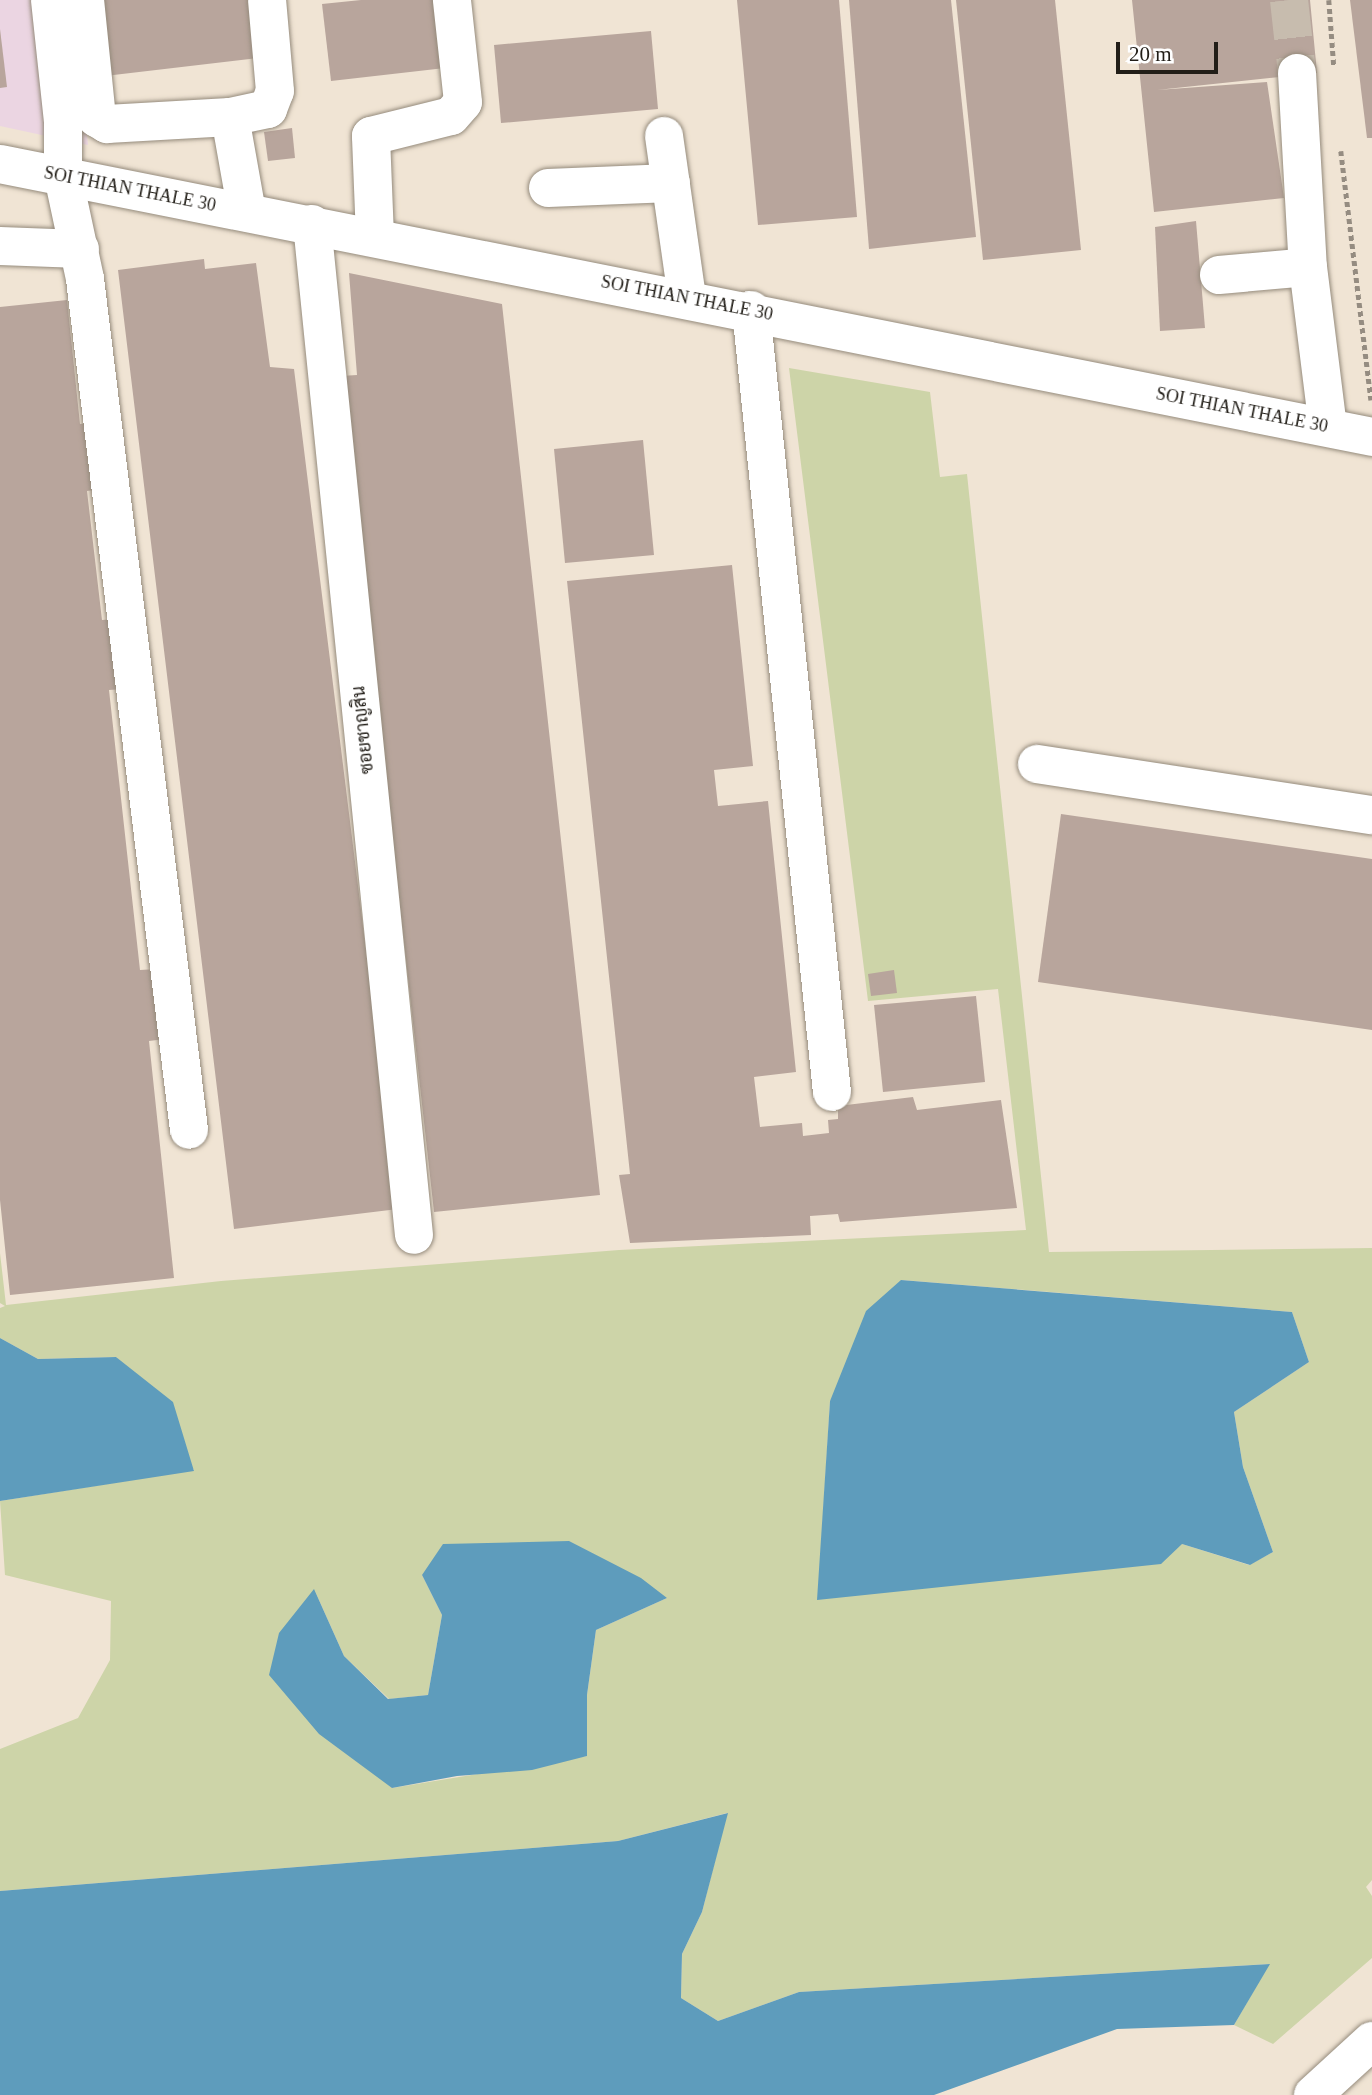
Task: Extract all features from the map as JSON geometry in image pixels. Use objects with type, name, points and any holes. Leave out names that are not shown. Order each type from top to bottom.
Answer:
[{"type":"street","points":[[50,0],[63,121],[63,176],[80,249],[189,1130]]},
{"type":"street","points":[[85,0],[97,118],[101,122],[230,117],[268,109],[273,103],[267,0]]},
{"type":"street","points":[[375,237],[370,136],[451,116],[463,102],[452,0]]},
{"type":"street","points":[[1297,74],[1308,267],[1328,427]]},
{"type":"street","points":[[230,117],[247,212]]},
{"type":"street","points":[[664,136],[687,298]]},
{"type":"street","name":"SOI THIAN THALE 30","points":[[0,164],[751,310],[1372,438]]},
{"type":"street","points":[[548,188],[671,183]]},
{"type":"street","name":"ซอยชาญสิน","points":[[312,225],[414,1235]]},
{"type":"street","points":[[0,246],[80,249]]},
{"type":"street","points":[[1219,275],[1308,267]]},
{"type":"street","points":[[751,310],[832,1092]]},
{"type":"street","points":[[1037,764],[1372,816]]},
{"type":"street","points":[[1313,2095],[1372,2041]]},
{"type":"path","points":[[1329,0],[1335,79]]},
{"type":"path","points":[[1340,145],[1372,408]]},
{"type":"shaded area","points":[[0,0],[73,0],[88,145],[0,126]]},
{"type":"green space","points":[[789,368],[930,392],[940,477],[967,474],[1049,1252],[1372,1248],[1372,1880],[1366,1887],[1372,1896],[1372,1958],[1273,2044],[1234,2025],[1269,1964],[799,1992],[718,2021],[681,1998],[682,1954],[702,1912],[727,1813],[618,1841],[0,1891],[0,1749],[78,1718],[110,1660],[111,1601],[5,1575],[0,1501],[194,1470],[116,1357],[38,1359],[0,1338],[0,1308],[5,1306],[0,1303],[0,1253],[6,1305],[221,1281],[619,1250],[1026,1230],[998,989],[868,1001]],"holes":[[[902,1280],[1292,1312],[1309,1362],[1234,1412],[1243,1467],[1273,1552],[1249,1565],[1182,1544],[818,1599],[830,1401]],[[422,1575],[667,1598],[596,1630],[587,1695],[587,1756],[392,1788],[314,1589],[344,1656],[389,1699],[428,1695],[442,1615]]]},
{"type":"water","points":[[901,1280],[1292,1312],[1309,1362],[1234,1412],[1243,1467],[1273,1552],[1250,1565],[1182,1544],[1161,1564],[817,1600],[830,1401],[866,1311]]},
{"type":"water","points":[[0,1338],[38,1359],[116,1357],[173,1402],[194,1471],[0,1501]]},
{"type":"water","points":[[569,1541],[641,1578],[667,1598],[596,1630],[587,1695],[587,1756],[532,1770],[457,1776],[392,1788],[319,1734],[269,1675],[279,1633],[314,1589],[344,1656],[388,1699],[428,1695],[442,1615],[422,1575],[443,1544]]},
{"type":"water","points":[[728,1813],[702,1912],[682,1954],[681,1998],[718,2021],[799,1992],[1270,1964],[1234,2025],[1117,2029],[934,2095],[0,2095],[0,1891],[618,1841]]},
{"type":"building","points":[[98,0],[259,0],[266,57],[105,76]]},
{"type":"building","points":[[361,0],[437,0],[445,68],[331,81],[322,4]]},
{"type":"building","points":[[737,0],[839,0],[857,217],[758,225]]},
{"type":"building","points":[[849,0],[951,0],[976,237],[869,249]]},
{"type":"building","points":[[956,0],[1055,0],[1081,250],[983,260]]},
{"type":"building","points":[[1132,0],[1310,0],[1317,73],[1157,90],[1267,82],[1284,198],[1154,212]]},
{"type":"building","points":[[1350,0],[1372,0],[1372,138],[1367,138]]},
{"type":"building","points":[[0,29],[7,87],[0,88]]},
{"type":"building","points":[[651,31],[658,109],[501,123],[494,45]]},
{"type":"building","points":[[292,128],[295,158],[268,161],[264,132]]},
{"type":"building","points":[[1196,221],[1205,328],[1160,331],[1155,227]]},
{"type":"building","points":[[204,259],[205,269],[256,263],[270,367],[294,369],[398,1209],[234,1229],[118,270]]},
{"type":"building","points":[[349,273],[502,304],[600,1195],[434,1212],[341,376],[357,375]]},
{"type":"building","points":[[67,300],[80,424],[94,423],[101,489],[87,491],[102,620],[115,619],[123,689],[109,690],[140,970],[157,969],[165,1039],[149,1041],[174,1278],[10,1295],[0,1200],[0,307]]},
{"type":"building","points":[[643,440],[654,555],[565,563],[554,449]]},
{"type":"building","points":[[732,565],[753,766],[714,770],[718,806],[768,801],[796,1072],[754,1077],[760,1127],[802,1123],[803,1136],[829,1133],[828,1120],[838,1119],[838,1106],[913,1097],[917,1110],[1001,1100],[1017,1208],[840,1222],[838,1214],[810,1216],[811,1235],[630,1243],[619,1175],[630,1174],[567,581]]},
{"type":"building","points":[[1061,814],[1372,859],[1372,1030],[1038,982]]},
{"type":"building","points":[[894,970],[897,993],[871,996],[868,974]]},
{"type":"building","points":[[976,996],[985,1082],[883,1092],[874,1005]]},
{"type":"tunnel","points":[[1289,0],[1297,73]]}]
